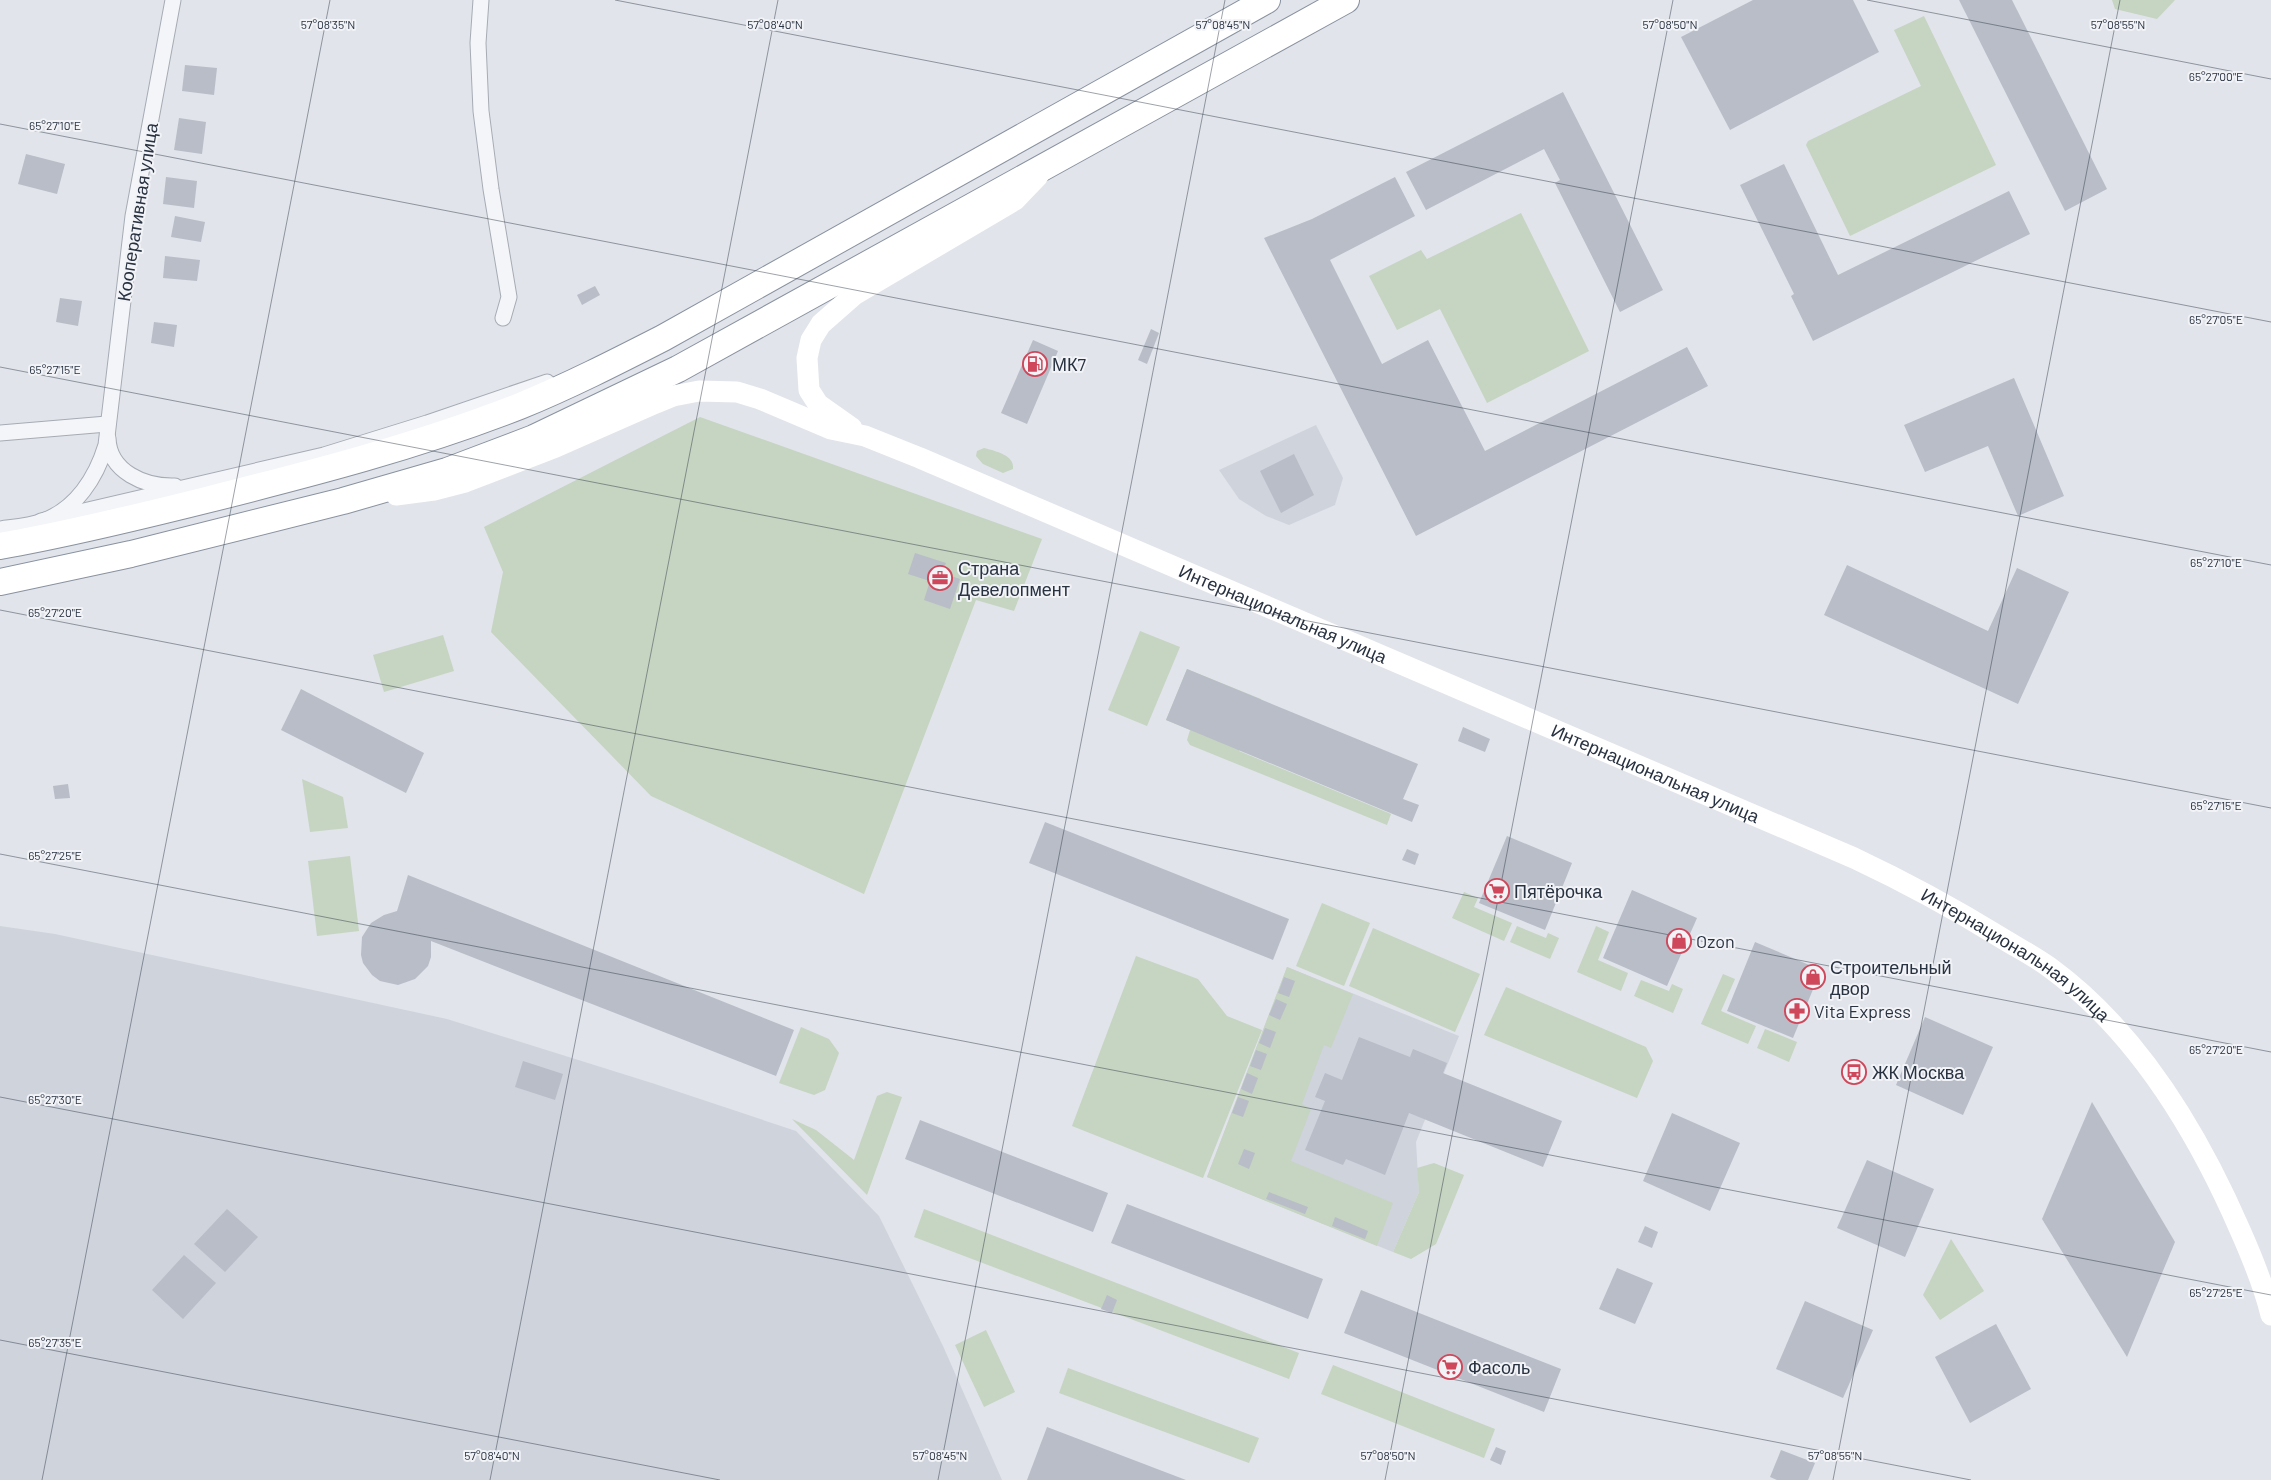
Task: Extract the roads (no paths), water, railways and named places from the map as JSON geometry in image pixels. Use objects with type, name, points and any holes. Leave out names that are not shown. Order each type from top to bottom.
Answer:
[{"type":"highway","points":[[0,546],[112,523],[310,474],[434,437],[521,405],[591,375],[663,338],[1267,0]]},
{"type":"highway","points":[[0,582],[121,557],[343,501],[447,470],[534,438],[686,365],[1346,0]]},
{"type":"street","name":"Кооперативная улица","points":[[107,424],[133,216],[173,0]]},
{"type":"street","points":[[481,0],[478,43],[481,111],[491,189],[509,297],[503,318]]},
{"type":"street","points":[[865,436],[818,404],[809,390],[806,358],[811,340],[821,324],[854,295],[1015,200],[1049,164]]},
{"type":"street","points":[[0,529],[324,455],[427,423],[575,372],[663,338]]},
{"type":"street","points":[[343,501],[434,490],[465,482],[556,447],[656,403],[699,391],[738,392],[760,399],[831,429],[865,436]]},
{"type":"street","points":[[0,433],[107,424]]},
{"type":"street","points":[[107,424],[110,452],[114,460],[127,474],[158,485],[194,486]]},
{"type":"street","points":[[41,521],[66,508],[89,484],[102,457],[107,424]]},
{"type":"street","name":"Интернациональная улица","points":[[865,436],[1078,525],[1854,858],[1940,900],[2048,966],[2084,995],[2116,1027],[2153,1073],[2198,1145],[2228,1203],[2253,1260],[2271,1315]]},
{"type":"place","name":"МК7","points":[[1035,364]]},
{"type":"place","name":"Страна Девелопмент","points":[[940,578]]},
{"type":"place","name":"Пятёрочка","points":[[1497,891]]},
{"type":"place","name":"Ozon","points":[[1679,941]]},
{"type":"place","name":"Строительный двор","points":[[1813,977]]},
{"type":"place","name":"Vita Express","points":[[1797,1011]]},
{"type":"place","name":"ЖК Москва","points":[[1854,1072]]},
{"type":"place","name":"Фасоль","points":[[1450,1367]]}]
